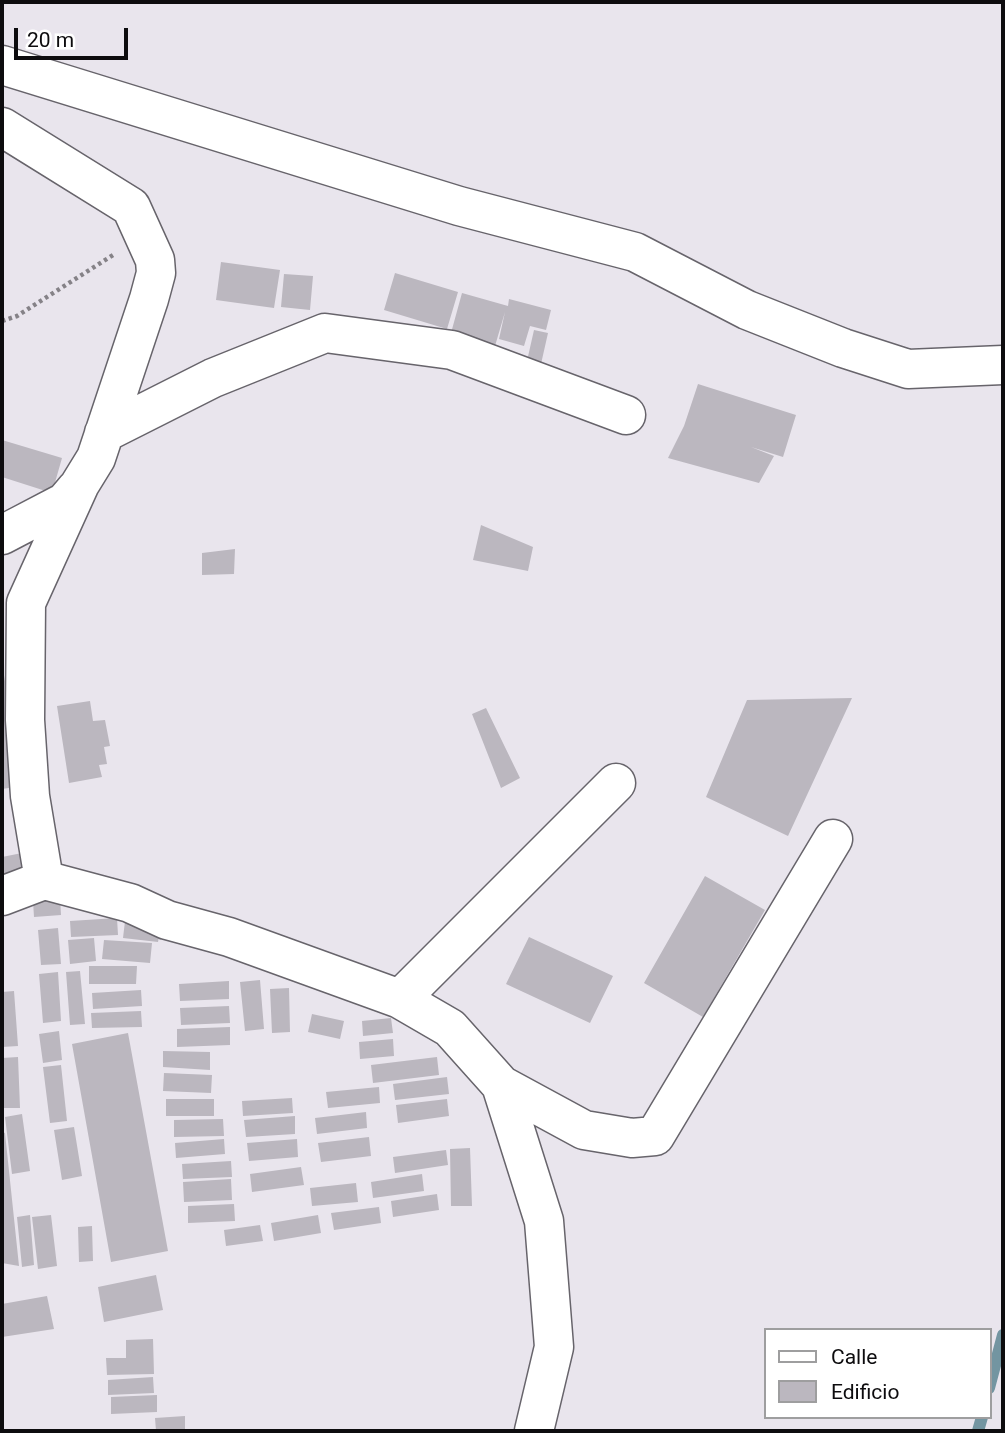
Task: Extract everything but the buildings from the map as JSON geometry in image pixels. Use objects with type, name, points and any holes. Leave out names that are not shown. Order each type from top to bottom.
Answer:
[{"type":"street","points":[[2,65],[459,206],[635,252],[747,310],[843,348],[908,369],[1003,365]]},
{"type":"street","points":[[2,127],[131,207],[155,260],[156,273],[96,458],[80,484],[26,603],[24,720],[30,796],[44,880]]},
{"type":"street","points":[[104,433],[213,378],[325,333],[452,350],[626,415]]},
{"type":"street","points":[[2,535],[65,502],[80,484]]},
{"type":"street","points":[[400,999],[616,783]]},
{"type":"street","points":[[2,896],[44,880],[130,903],[167,920],[229,937],[400,999],[450,1028],[501,1085],[584,1130],[632,1138],[655,1136],[833,839]]},
{"type":"street","points":[[501,1085],[544,1221],[554,1348],[534,1431]]},
{"type":"path","points":[[2,321],[45,300],[123,248],[137,246],[149,251]]},
{"type":"waterway","points":[[991,1380],[1003,1335]]},
{"type":"waterway","points":[[978,1431],[981,1419]]}]
